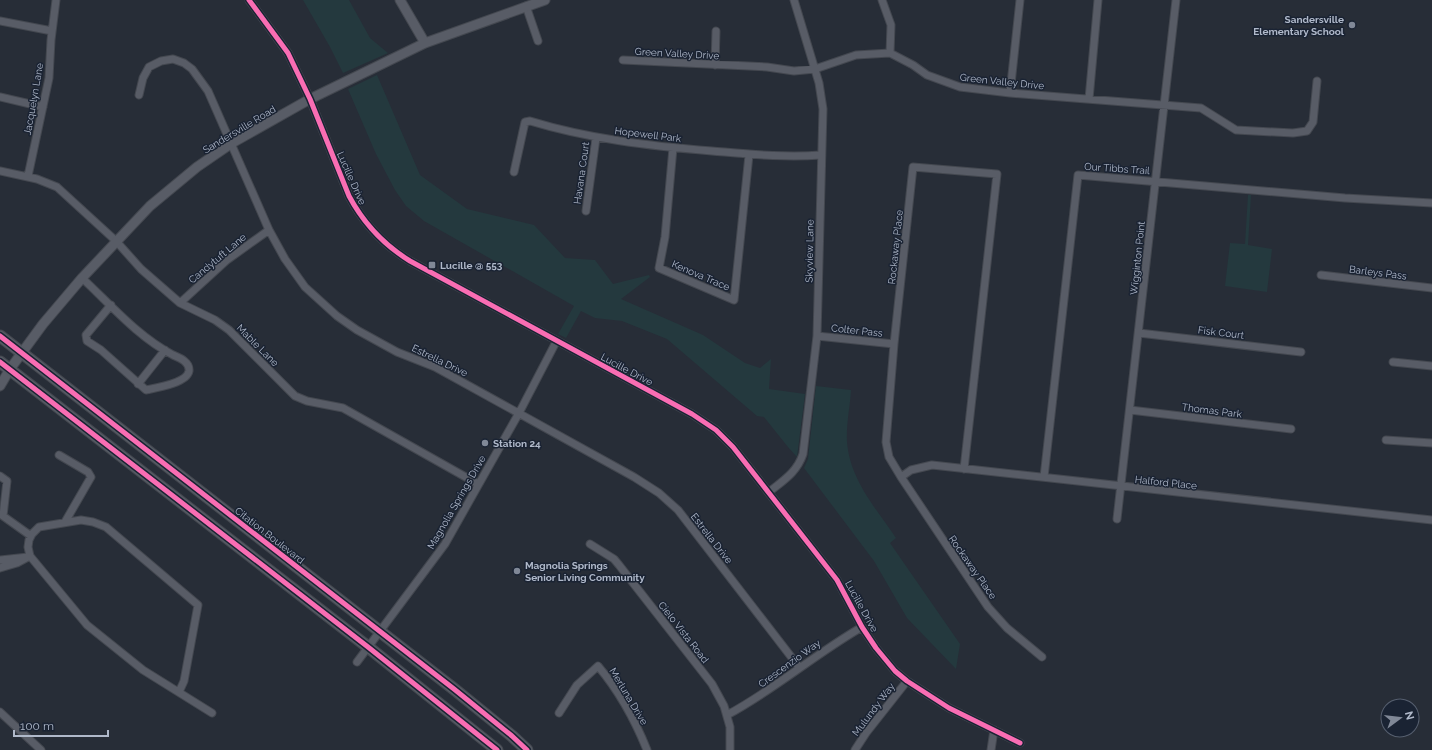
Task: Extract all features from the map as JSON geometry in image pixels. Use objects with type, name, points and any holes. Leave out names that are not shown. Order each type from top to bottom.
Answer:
[{"type":"main road","name":"Citation Boulevard","points":[[0,336],[379,631],[512,736],[527,750]]},
{"type":"main road","points":[[0,362],[5,372],[368,647],[497,750]]},
{"type":"street","name":"Jacquelyn Lane","points":[[28,176],[49,78],[52,31],[56,0]]},
{"type":"street","name":"Lucille Drive","points":[[249,0],[288,53],[310,100],[349,196],[356,210],[378,237],[392,250],[410,261],[556,342],[692,414],[716,430],[733,446],[837,580],[862,627],[876,648],[907,681],[949,708],[1020,743]]},
{"type":"street","points":[[400,0],[425,43]]},
{"type":"street","name":"Sandersville Road","points":[[0,386],[5,372],[22,353],[62,300],[116,241],[168,190],[232,143],[310,100],[425,43],[545,0]]},
{"type":"street","name":"Skyview Lane","points":[[769,492],[792,474],[800,464],[803,454],[817,336],[823,109],[820,83],[794,0]]},
{"type":"street","points":[[882,0],[891,24],[890,53]]},
{"type":"street","points":[[1010,93],[1020,0]]},
{"type":"street","points":[[1089,99],[1098,0]]},
{"type":"street","name":"Wigginton Point","points":[[1118,519],[1176,0]]},
{"type":"street","points":[[526,6],[538,41]]},
{"type":"street","points":[[0,21],[52,31]]},
{"type":"street","points":[[715,65],[716,31]]},
{"type":"street","name":"Green Valley Drive","points":[[623,60],[767,67],[794,71],[815,68],[856,55],[890,53],[913,65],[927,75],[952,85],[1010,93],[1201,108],[1236,130],[1293,133],[1307,131],[1313,122],[1316,81]]},
{"type":"street","name":"Estrella Drive","points":[[139,95],[142,78],[149,67],[161,61],[173,59],[184,63],[192,69],[208,91],[269,230],[285,259],[305,287],[337,316],[357,330],[397,352],[435,367],[519,413],[634,477],[669,501],[799,667]]},
{"type":"street","points":[[0,97],[43,107]]},
{"type":"street","name":"Hopewell Park","points":[[514,172],[526,122],[530,121],[596,138],[673,148],[749,154],[821,155]]},
{"type":"street","name":"Havana Court","points":[[586,211],[596,138]]},
{"type":"street","name":"Kenova Trace","points":[[673,148],[665,237],[659,268],[734,300],[749,154]]},
{"type":"street","name":"Rockaway Place","points":[[964,469],[997,174],[913,167],[894,344],[886,442],[889,457],[988,607],[1007,628],[1042,657]]},
{"type":"street","name":"Mable Lane","points":[[0,171],[28,176],[57,187],[116,241],[141,269],[180,303],[209,317],[229,330],[295,396],[307,401],[343,408],[478,484]]},
{"type":"street","name":"Our Tibbs Trail","points":[[1044,477],[1078,175],[1329,197],[1432,203]]},
{"type":"street","name":"Candytuft Lane","points":[[180,303],[227,260],[269,230]]},
{"type":"street","name":"Barleys Pass","points":[[1321,275],[1432,288]]},
{"type":"street","points":[[82,278],[137,329],[165,350],[184,360],[189,366],[189,373],[185,378],[146,390],[101,350],[87,341],[86,335],[111,305]]},
{"type":"street","name":"Fisk Court","points":[[1139,332],[1301,352]]},
{"type":"street","name":"Colter Pass","points":[[817,336],[894,344]]},
{"type":"street","name":"Magnolia Springs Drive","points":[[357,662],[445,544],[519,413],[556,342]]},
{"type":"street","points":[[138,384],[165,350]]},
{"type":"street","points":[[1393,362],[1432,366]]},
{"type":"street","name":"Thomas Park","points":[[1130,410],[1292,429]]},
{"type":"street","points":[[1386,440],[1432,443]]},
{"type":"street","points":[[59,455],[88,472],[91,477],[65,522]]},
{"type":"street","name":"Halford Place","points":[[901,477],[911,470],[932,465],[1121,487],[1432,520]]},
{"type":"street","points":[[0,476],[7,481],[3,516],[31,536]]},
{"type":"street","points":[[179,692],[184,681],[198,605],[106,527],[81,520],[39,527],[31,536],[28,547],[30,556],[86,625],[143,670],[212,713]]},
{"type":"street","name":"Cielo Vista Road","points":[[590,544],[614,559],[620,565],[712,684],[724,706],[727,715],[730,727],[730,750]]},
{"type":"street","points":[[0,560],[30,556]]},
{"type":"street","points":[[0,568],[17,564],[30,556]]},
{"type":"street","name":"Crescenzio Way","points":[[727,715],[759,697],[799,667],[862,627]]},
{"type":"street","name":"Merluna Drive","points":[[559,713],[577,684],[598,666],[608,678],[632,718],[647,750]]},
{"type":"street","name":"Mulundy Way","points":[[855,750],[866,733],[907,681]]},
{"type":"street","points":[[0,712],[41,750]]},
{"type":"street","points":[[991,750],[994,730]]},
{"type":"green space","points":[[303,0],[349,0],[370,38],[388,53],[343,73]]},
{"type":"green space","points":[[377,75],[420,175],[467,209],[534,225],[565,258],[595,260],[613,284],[649,275],[650,277],[621,299],[703,335],[745,363],[760,368],[771,359],[769,389],[805,394],[797,457],[764,417],[757,416],[667,339],[622,321],[595,318],[581,311],[566,338],[558,334],[574,306],[424,221],[406,206],[395,190],[376,154],[348,89]]},
{"type":"green space","points":[[1248,195],[1251,195],[1248,245],[1272,249],[1267,292],[1225,286],[1230,243],[1245,244]]},
{"type":"green space","points":[[816,386],[851,390],[847,442],[853,469],[865,493],[896,538],[890,543],[960,644],[956,669],[907,618],[874,561],[804,468],[808,459]]},
{"type":"cycle path","points":[[249,0],[288,53],[310,99],[349,196],[361,216],[383,241],[410,261],[692,414],[716,430],[733,447],[837,580],[862,627],[876,648],[895,671],[907,681],[949,708],[1020,743]]},
{"type":"cycle path","points":[[0,336],[454,689],[527,750]]},
{"type":"cycle path","points":[[0,362],[368,647],[497,750]]},
{"type":"place","name":"Sandersville Elementary School","points":[[1352,25]]},
{"type":"place","name":"Lucille @ 553","points":[[432,265]]},
{"type":"place","name":"Station 24","points":[[485,443]]},
{"type":"place","name":"Magnolia Springs Senior Living Community","points":[[517,571]]}]
